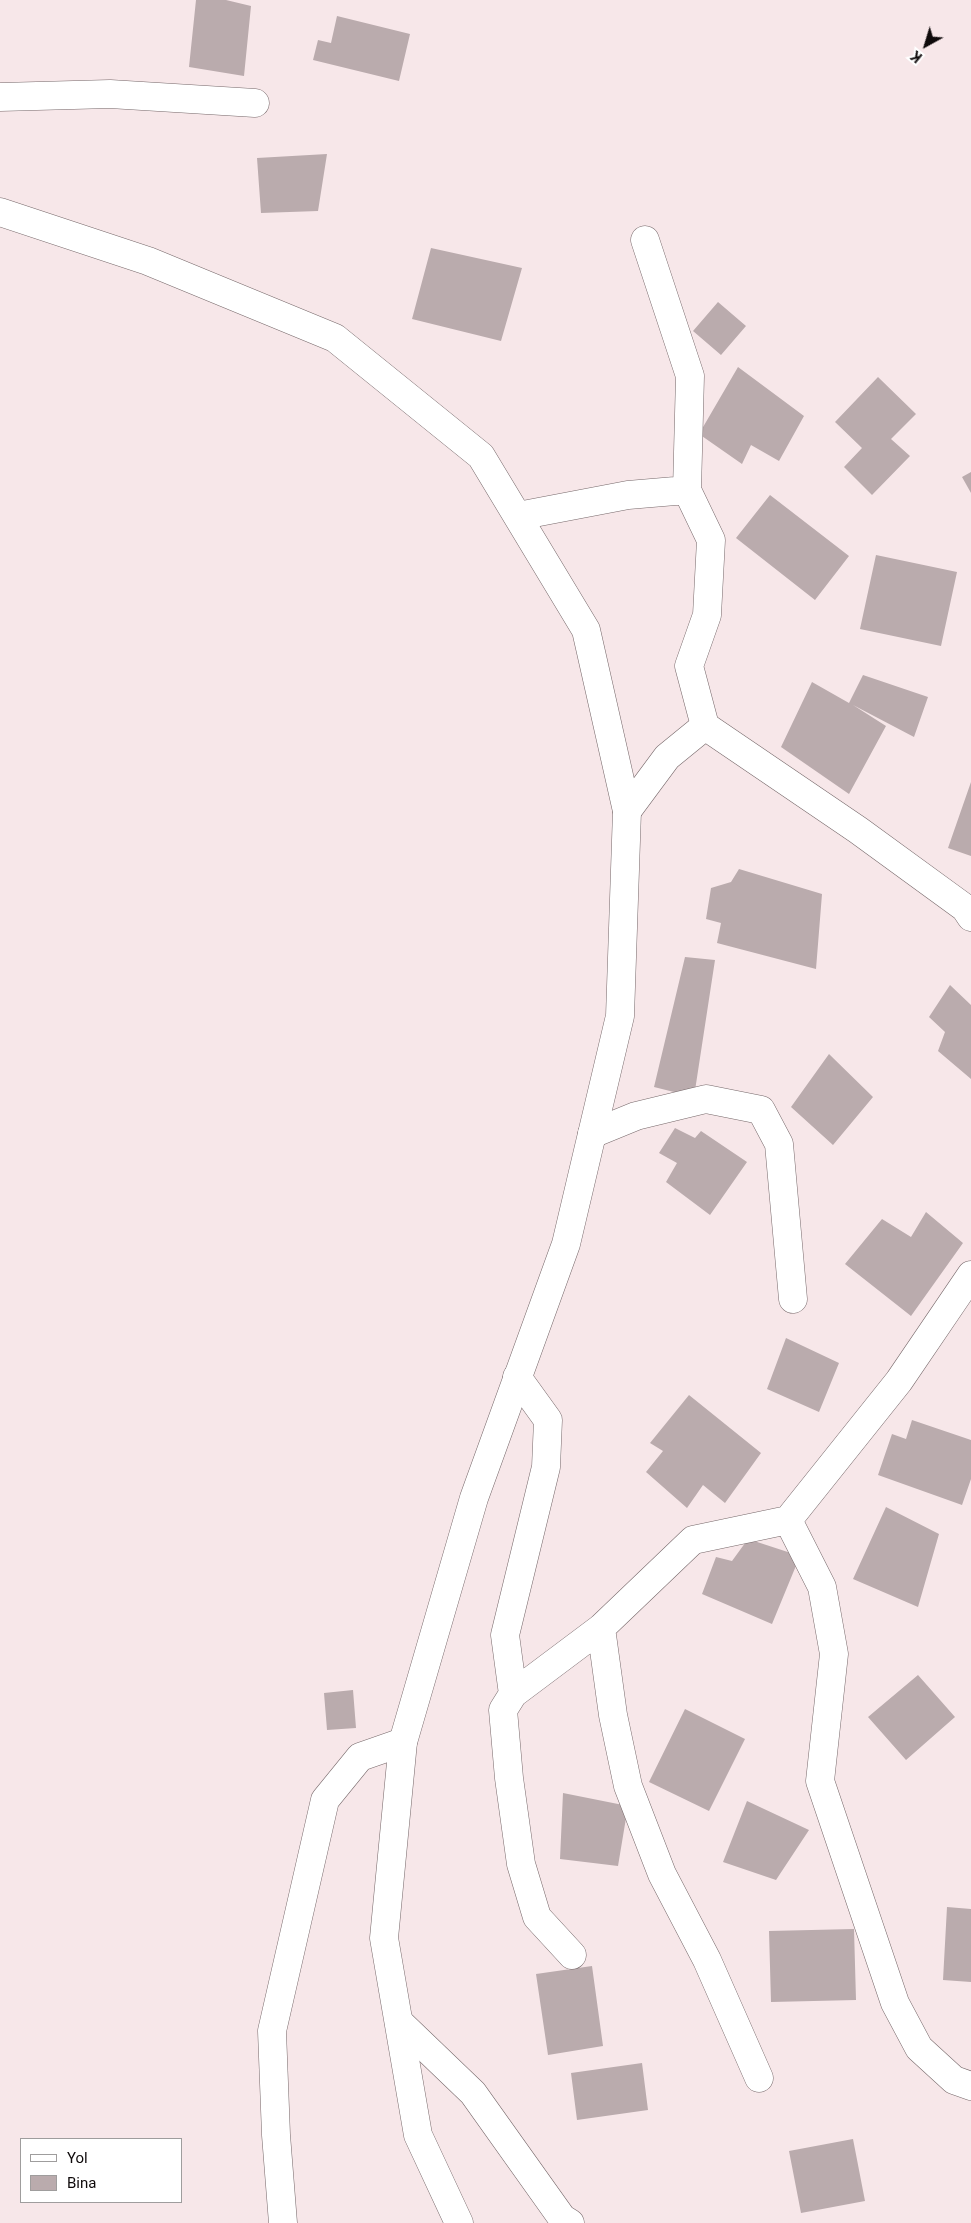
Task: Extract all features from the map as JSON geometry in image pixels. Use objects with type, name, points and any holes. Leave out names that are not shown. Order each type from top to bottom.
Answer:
[{"type":"street","points":[[0,97],[110,94],[255,103]]},
{"type":"street","points":[[0,212],[148,261],[335,338],[481,456],[586,630],[627,811],[620,1016],[566,1244],[474,1498],[403,1742],[384,1938],[418,2135],[459,2223]]},
{"type":"street","points":[[645,240],[690,376],[687,490],[711,540],[707,615],[690,666],[705,726],[858,830],[965,908],[971,917]]},
{"type":"street","points":[[518,516],[628,495],[687,490]]},
{"type":"street","points":[[627,811],[667,757],[705,726]]},
{"type":"street","points":[[592,1134],[636,1116],[706,1099],[761,1110],[779,1144],[793,1299]]},
{"type":"street","points":[[572,1954],[537,1917],[521,1864],[509,1778],[504,1710],[513,1694],[601,1628],[693,1540],[788,1520],[899,1381],[971,1275]]},
{"type":"street","points":[[513,1694],[505,1634],[546,1467],[548,1420],[517,1377]]},
{"type":"street","points":[[788,1520],[822,1587],[834,1654],[820,1781],[895,2003],[919,2048],[954,2080],[971,2086]]},
{"type":"street","points":[[601,1628],[613,1715],[628,1786],[662,1874],[707,1960],[759,2078]]},
{"type":"street","points":[[283,2223],[276,2136],[272,2031],[325,1800],[360,1757],[403,1742]]},
{"type":"street","points":[[399,2022],[473,2093],[562,2218],[570,2223]]},
{"type":"building","points":[[196,0],[226,0],[251,6],[244,76],[189,67]]},
{"type":"building","points":[[337,16],[410,34],[399,81],[313,60],[318,40],[331,43]]},
{"type":"building","points":[[327,154],[318,211],[261,213],[257,158]]},
{"type":"building","points":[[431,248],[522,268],[501,341],[412,319]]},
{"type":"building","points":[[718,302],[746,326],[721,355],[693,331]]},
{"type":"building","points":[[738,367],[804,416],[779,461],[751,445],[742,464],[699,434]]},
{"type":"building","points":[[878,377],[916,414],[891,439],[910,456],[872,495],[844,467],[862,448],[835,422]]},
{"type":"building","points":[[971,472],[971,493],[962,477]]},
{"type":"building","points":[[770,495],[849,556],[815,600],[736,538]]},
{"type":"building","points":[[876,555],[957,572],[941,646],[860,629]]},
{"type":"building","points":[[863,675],[928,697],[914,737],[853,705],[886,726],[849,794],[781,747],[812,682],[849,703]]},
{"type":"building","points":[[971,782],[971,856],[948,848]]},
{"type":"building","points":[[739,869],[822,894],[816,969],[717,943],[721,923],[706,919],[711,888],[731,882]]},
{"type":"building","points":[[685,957],[715,960],[694,1097],[654,1087]]},
{"type":"building","points":[[950,985],[971,1005],[971,1079],[938,1051],[945,1032],[929,1017]]},
{"type":"building","points":[[829,1054],[873,1097],[833,1145],[791,1107]]},
{"type":"building","points":[[675,1128],[695,1138],[701,1131],[747,1162],[710,1215],[666,1182],[677,1163],[659,1153]]},
{"type":"building","points":[[926,1212],[963,1243],[911,1316],[845,1264],[882,1219],[911,1237]]},
{"type":"building","points":[[786,1338],[839,1363],[819,1412],[767,1389]]},
{"type":"building","points":[[689,1395],[761,1453],[725,1503],[703,1485],[687,1508],[646,1472],[663,1451],[650,1443]]},
{"type":"building","points":[[912,1420],[971,1440],[971,1479],[962,1505],[878,1475],[892,1434],[906,1439]]},
{"type":"building","points":[[886,1507],[939,1534],[918,1607],[853,1579]]},
{"type":"building","points":[[748,1539],[800,1556],[772,1624],[702,1594],[716,1557],[732,1561]]},
{"type":"building","points":[[918,1675],[955,1717],[906,1760],[868,1717]]},
{"type":"building","points":[[353,1690],[356,1728],[327,1730],[324,1693]]},
{"type":"building","points":[[685,1709],[745,1739],[709,1811],[649,1782]]},
{"type":"building","points":[[563,1793],[628,1806],[618,1866],[560,1859]]},
{"type":"building","points":[[747,1801],[809,1830],[776,1880],[723,1862]]},
{"type":"building","points":[[947,1907],[971,1909],[971,1982],[943,1980]]},
{"type":"building","points":[[854,1929],[856,2000],[771,2002],[769,1931]]},
{"type":"building","points":[[592,1966],[603,2046],[548,2055],[536,1974]]},
{"type":"building","points":[[642,2063],[648,2110],[577,2120],[571,2073]]},
{"type":"building","points":[[853,2139],[865,2201],[801,2213],[789,2151]]}]
